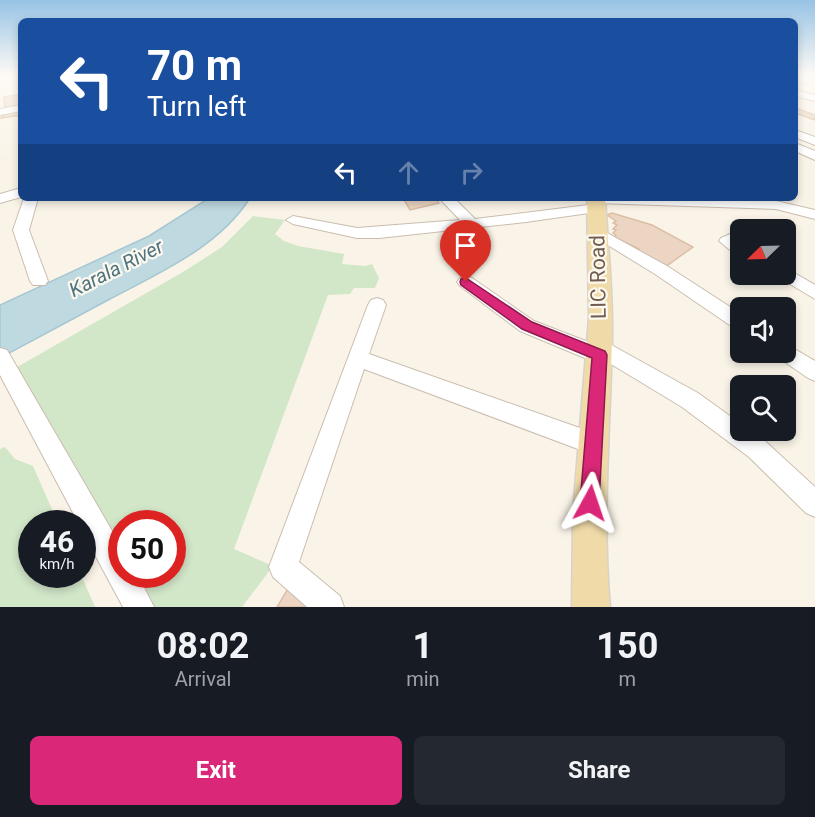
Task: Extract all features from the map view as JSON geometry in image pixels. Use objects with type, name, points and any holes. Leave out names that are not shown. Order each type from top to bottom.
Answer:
[{"type":"main road","name":"LIC Road","points":[[591,607],[588,577],[590,503],[599,351],[593,207]]},
{"type":"street","points":[[0,111],[18,108]]},
{"type":"street","points":[[798,134],[815,141]]},
{"type":"street","points":[[798,148],[815,156]]},
{"type":"street","points":[[0,199],[18,193]]},
{"type":"street","points":[[30,201],[21,230],[22,240],[39,281]]},
{"type":"street","points":[[449,201],[471,223]]},
{"type":"street","points":[[293,220],[357,233],[407,231],[526,218],[593,207],[776,205],[795,208],[815,215]]},
{"type":"street","points":[[593,207],[661,270],[730,316]]},
{"type":"street","points":[[796,281],[815,293]]},
{"type":"street","points":[[466,282],[527,326],[599,351],[690,400],[757,449],[815,504]]},
{"type":"street","points":[[329,607],[283,567],[377,305]]},
{"type":"street","points":[[359,359],[594,444]]},
{"type":"street","points":[[796,359],[815,372]]},
{"type":"street","points":[[3,362],[139,607]]},
{"type":"street","points":[[588,577],[603,607]]},
{"type":"green space","points":[[253,216],[285,220],[275,234],[284,241],[298,246],[344,254],[342,264],[365,266],[372,264],[379,278],[375,288],[354,288],[350,294],[328,295],[234,549],[273,566],[242,607],[148,607],[137,588],[186,588],[186,510],[108,510],[108,537],[96,516],[96,510],[92,510],[12,370],[183,272],[222,247]]},
{"type":"green space","points":[[5,447],[15,459],[33,466],[52,510],[18,510],[18,588],[87,588],[95,607],[0,607],[0,449]]},
{"type":"water","name":"Karala River","points":[[204,201],[248,201],[222,231],[187,257],[0,358],[0,305],[149,236]]},
{"type":"building","points":[[4,102],[18,102],[18,106],[5,108]]},
{"type":"building","points":[[798,109],[815,115],[815,120],[798,114]]},
{"type":"building","points":[[18,112],[18,115],[1,118],[3,114]]},
{"type":"building","points":[[405,201],[437,201],[439,203],[410,210]]},
{"type":"building","points":[[612,213],[652,225],[693,247],[665,267],[637,250],[639,249],[614,237],[616,235],[613,233],[616,230],[613,229],[617,225],[613,223],[616,221],[607,215]]},
{"type":"building","points":[[289,587],[312,607],[277,607]]},
{"type":"route","points":[[466,282],[527,326],[599,355],[590,503]]}]
